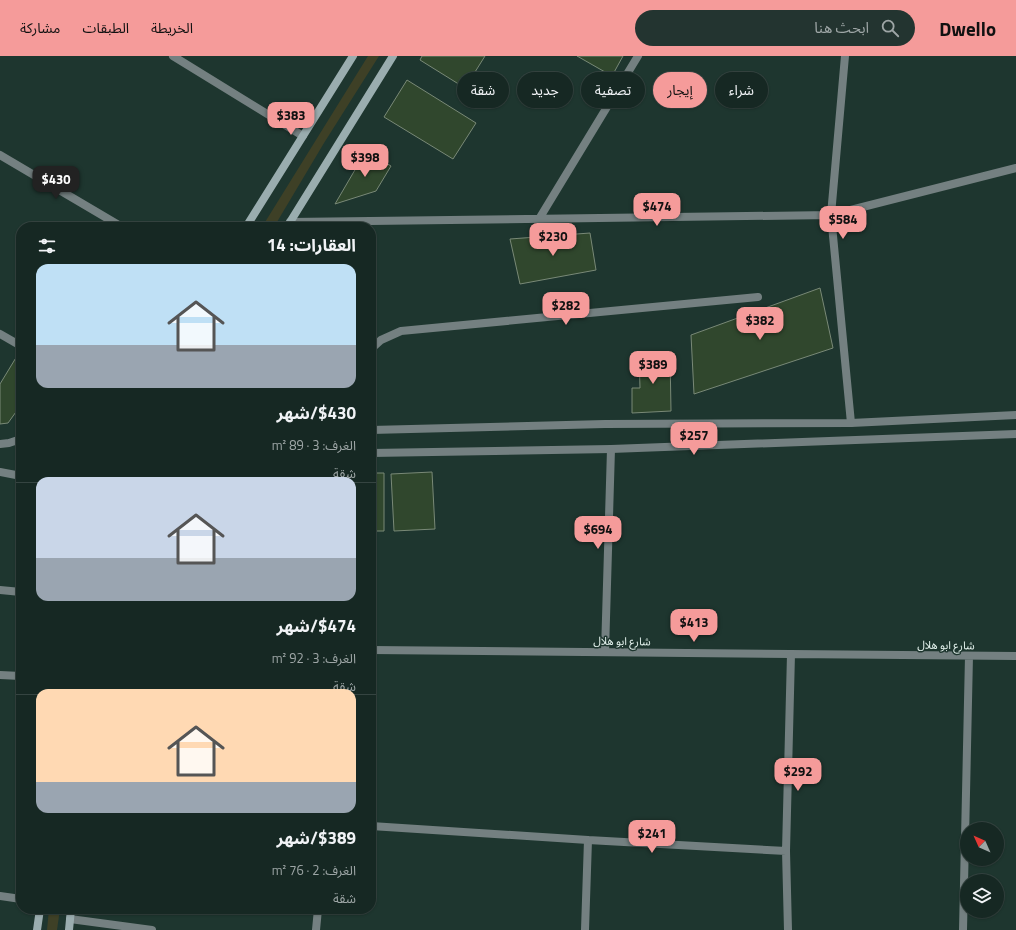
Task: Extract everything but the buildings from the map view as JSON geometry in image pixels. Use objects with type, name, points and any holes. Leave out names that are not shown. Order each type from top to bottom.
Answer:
[{"type":"main road","points":[[249,222],[353,56]]},
{"type":"main road","points":[[290,222],[393,56]]},
{"type":"main road","points":[[37,930],[39,914]]},
{"type":"main road","points":[[69,930],[70,914]]},
{"type":"street","points":[[173,56],[303,136]]},
{"type":"street","points":[[539,219],[638,56]]},
{"type":"street","points":[[845,56],[831,215],[851,423]]},
{"type":"street","points":[[0,155],[114,222]]},
{"type":"street","points":[[376,222],[831,215],[1016,168]]},
{"type":"street","points":[[376,344],[381,340],[402,331],[758,297]]},
{"type":"street","points":[[0,334],[16,343]]},
{"type":"street","points":[[376,430],[605,424],[851,423],[1016,415]]},
{"type":"street","points":[[376,453],[611,449],[1016,434]]},
{"type":"street","points":[[0,444],[16,440]]},
{"type":"street","points":[[605,652],[611,449]]},
{"type":"street","points":[[0,472],[16,475]]},
{"type":"street","points":[[0,590],[16,592]]},
{"type":"street","name":"شارع ابو هلال","points":[[376,650],[1016,656]]},
{"type":"street","points":[[788,930],[786,850],[792,654]]},
{"type":"street","points":[[963,930],[969,656]]},
{"type":"street","points":[[0,675],[16,676]]},
{"type":"street","points":[[376,826],[588,840],[786,850]]},
{"type":"street","points":[[585,930],[588,840]]},
{"type":"street","points":[[0,896],[16,898]]},
{"type":"street","points":[[316,930],[318,914]]},
{"type":"street","points":[[70,919],[152,930]]},
{"type":"green space","points":[[368,56],[379,56],[324,143],[277,222],[265,222]]},
{"type":"green space","points":[[49,914],[59,914],[57,930],[47,930]]}]
